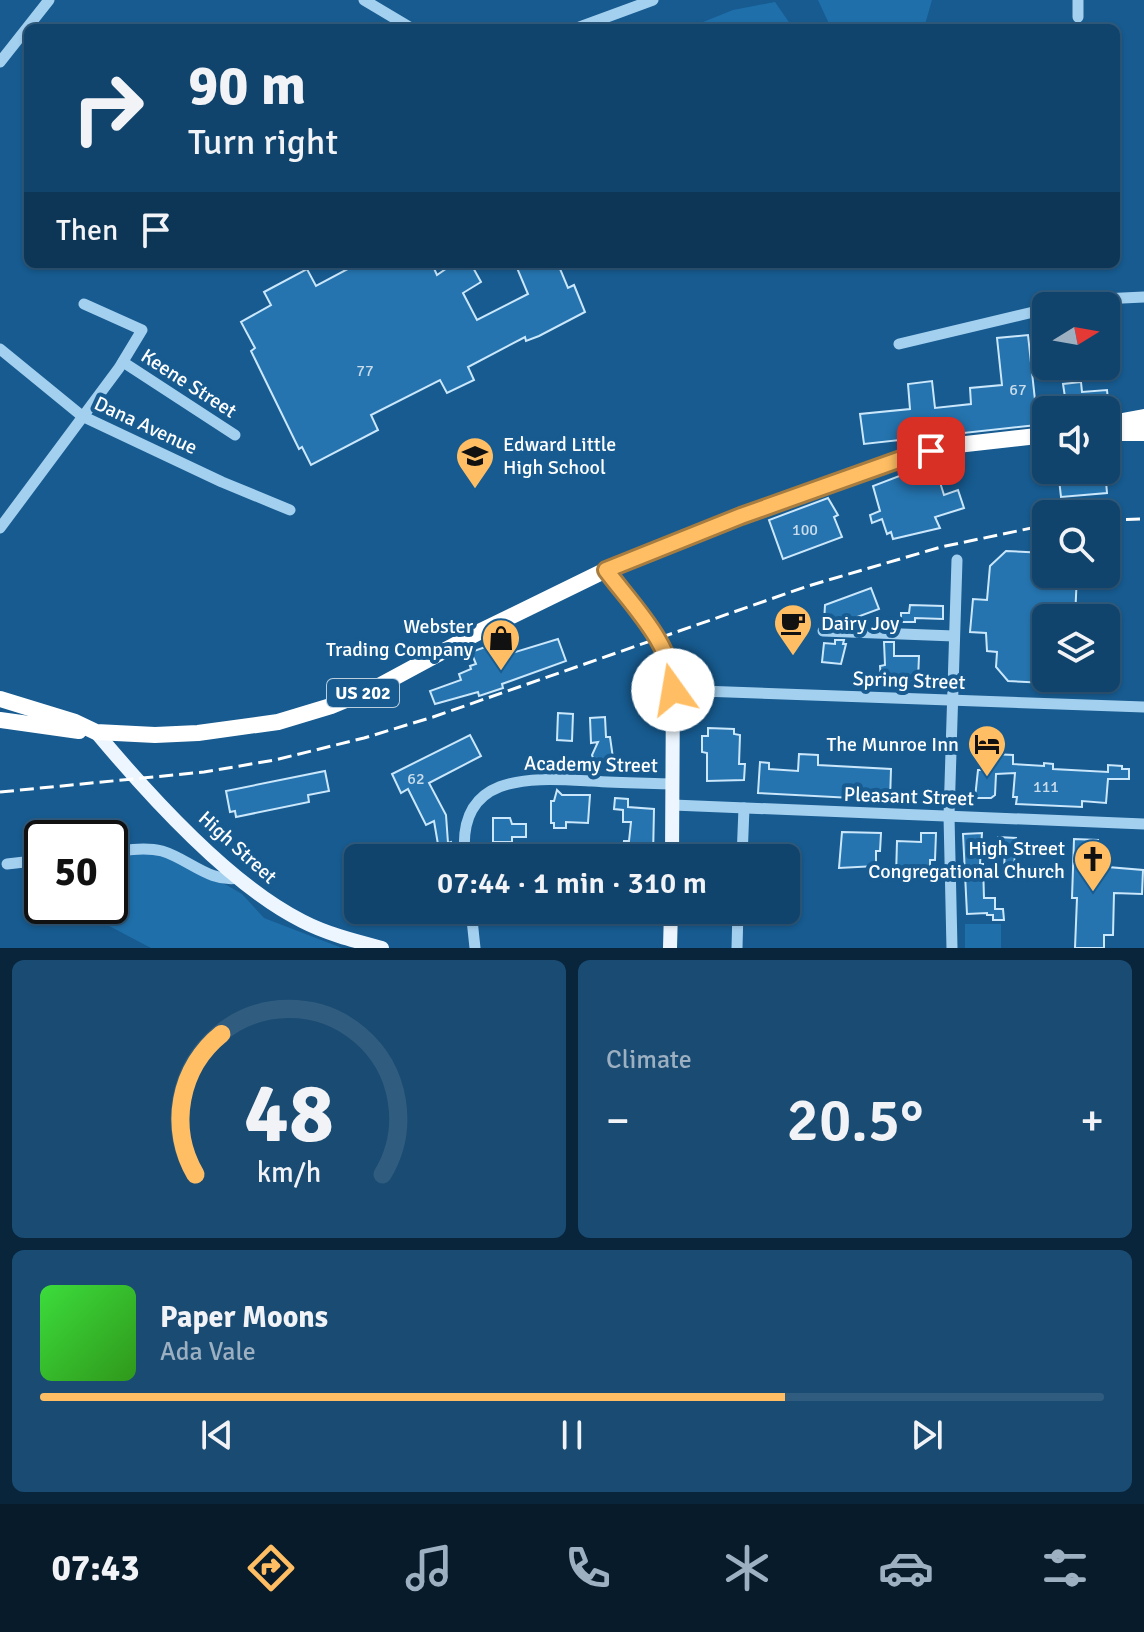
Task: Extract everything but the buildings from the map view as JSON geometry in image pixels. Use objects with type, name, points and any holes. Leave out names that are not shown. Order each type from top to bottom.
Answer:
[{"type":"highway","points":[[1120,421],[1144,417]]},
{"type":"highway","points":[[1120,433],[1144,433]]},
{"type":"highway","name":"US 202","points":[[0,720],[74,731],[155,735],[265,724],[305,714],[401,675],[479,632],[606,570],[741,516],[901,459],[957,445],[1032,437]]},
{"type":"highway","name":"US 202","points":[[0,699],[75,722],[96,732]]},
{"type":"main road","points":[[606,570],[661,646],[670,668],[673,690],[672,844]]},
{"type":"main road","name":"High Street","points":[[96,732],[137,779],[261,896],[302,921],[382,948]]},
{"type":"main road","points":[[670,948],[671,924]]},
{"type":"street","points":[[30,24],[49,0]]},
{"type":"street","points":[[364,0],[404,24]]},
{"type":"street","points":[[588,24],[653,0]]},
{"type":"street","points":[[1078,0],[1078,17]]},
{"type":"street","points":[[0,62],[24,32]]},
{"type":"street","points":[[1120,298],[1144,297]]},
{"type":"street","points":[[0,528],[123,362],[142,330],[84,304]]},
{"type":"street","points":[[899,344],[1032,312]]},
{"type":"street","name":"Dana Avenue","points":[[0,349],[82,416],[222,482],[290,510]]},
{"type":"street","name":"Keene Street","points":[[123,362],[235,435]]},
{"type":"street","points":[[952,948],[949,816],[957,560]]},
{"type":"street","points":[[823,631],[954,636]]},
{"type":"street","name":"Spring Street","points":[[673,690],[1144,707]]},
{"type":"street","name":"Academy Street","points":[[465,844],[466,828],[476,805],[496,787],[512,782],[673,784]]},
{"type":"street","name":"Pleasant Street","points":[[673,805],[1144,824]]},
{"type":"street","points":[[743,844],[744,808]]},
{"type":"street","points":[[128,849],[161,851],[223,881],[239,878]]},
{"type":"street","points":[[7,864],[24,862]]},
{"type":"street","points":[[472,924],[475,948]]},
{"type":"street","points":[[737,948],[738,924]]},
{"type":"shaded area","points":[[818,0],[932,0],[925,24],[829,24]]},
{"type":"shaded area","points":[[775,2],[790,24],[698,24],[733,10]]},
{"type":"shaded area","points":[[161,847],[242,894],[264,918],[342,948],[151,948],[105,924],[128,924],[128,852]]},
{"type":"shaded area","points":[[965,924],[1001,924],[1001,948],[965,948]]},
{"type":"railway","points":[[1120,520],[1144,519]]},
{"type":"railway","points":[[0,792],[204,772],[275,760],[364,738],[433,717],[808,586],[941,547],[1032,528]]},
{"type":"place","name":"Edward Little High School","points":[[475,490]]},
{"type":"place","name":"Dairy Joy","points":[[793,657]]},
{"type":"place","name":"Webster Trading Company","points":[[501,672]]},
{"type":"place","name":"The Munroe Inn","points":[[987,778]]},
{"type":"place","name":"High Street Congregational Church","points":[[1093,893]]},
{"type":"route","points":[[673,690],[670,668],[661,646],[606,570],[741,516],[931,451]]}]
